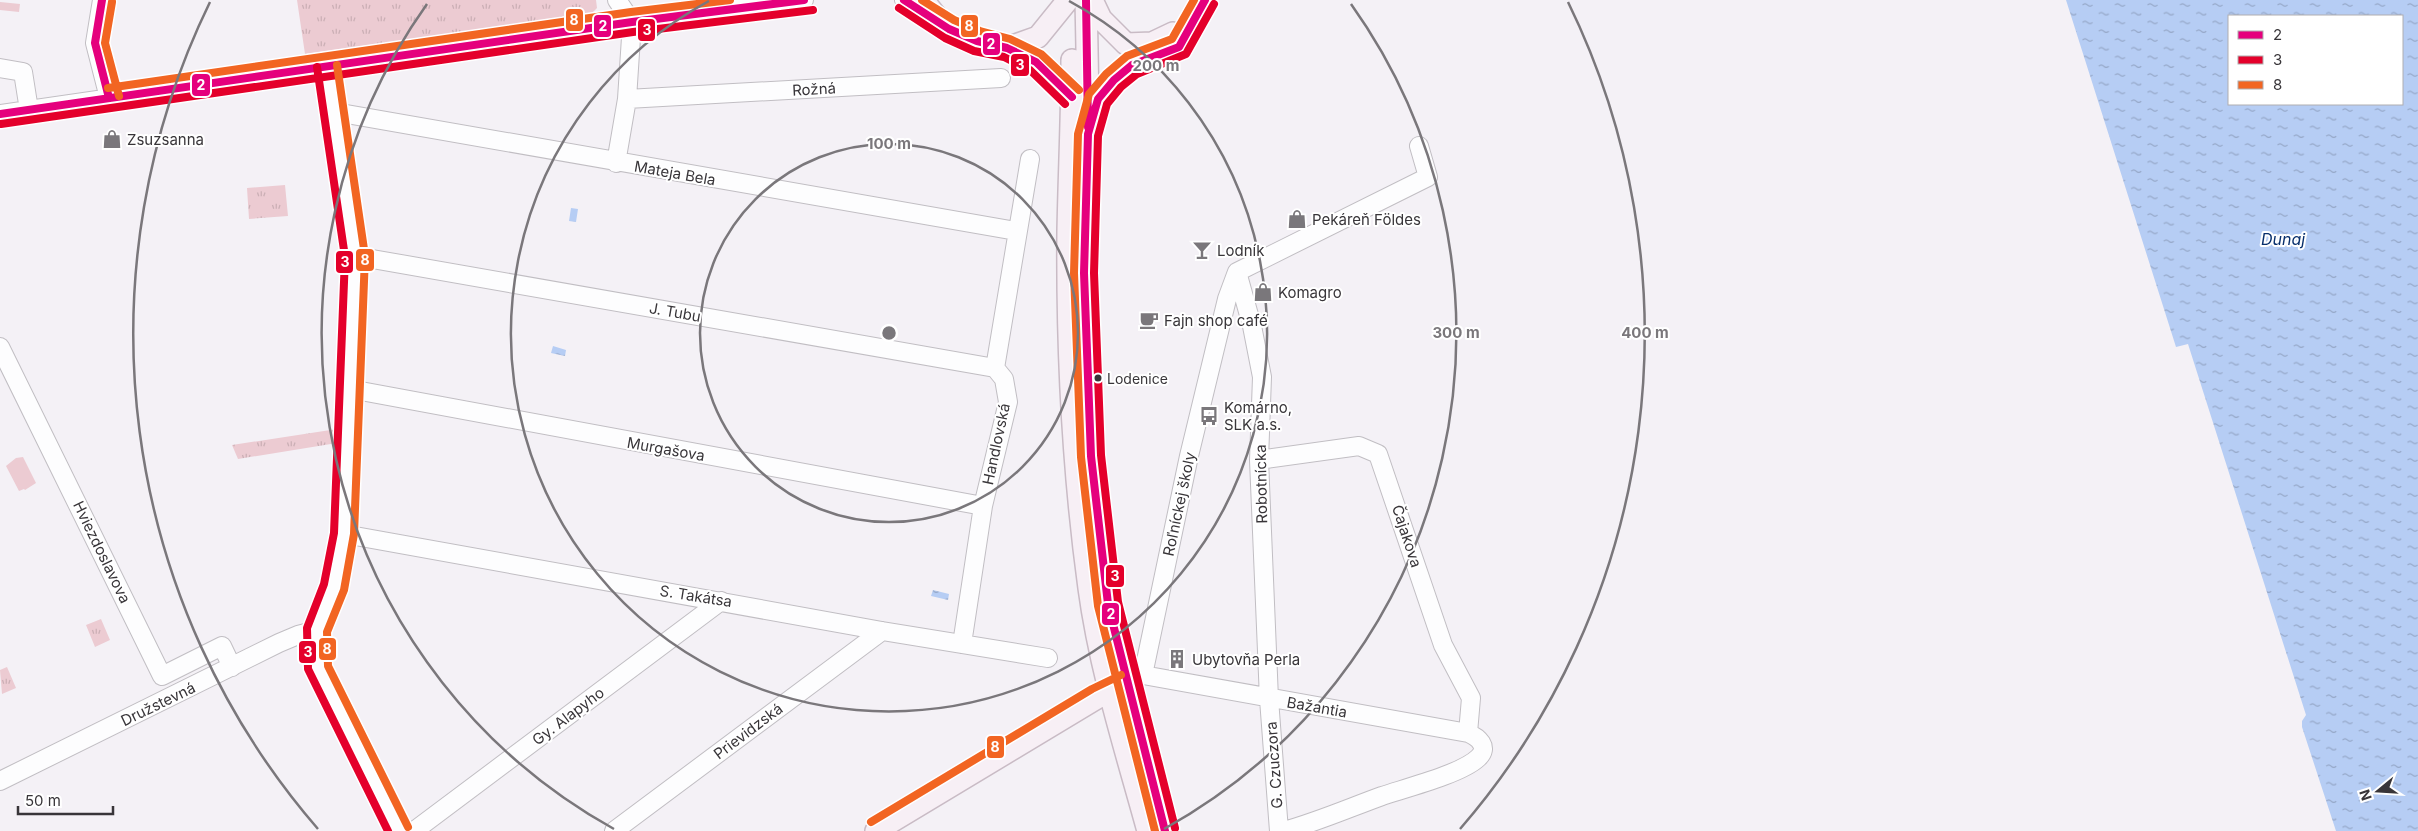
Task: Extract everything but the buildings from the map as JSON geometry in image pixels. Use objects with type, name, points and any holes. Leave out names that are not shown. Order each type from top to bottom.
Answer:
[{"type":"main road","points":[[924,0],[949,29],[977,41],[1007,48],[1036,62],[1072,97]]},
{"type":"main road","points":[[1007,48],[1038,36],[1068,0]]},
{"type":"main road","points":[[1072,0],[1069,282],[1075,442],[1089,589],[1126,683],[1148,831]]},
{"type":"main road","points":[[1086,0],[1088,134],[1084,273],[1091,456],[1108,604],[1126,683],[1165,831]]},
{"type":"main road","points":[[1092,0],[1100,20],[1126,44],[1152,43],[1193,22]]},
{"type":"main road","points":[[1088,134],[1098,99],[1114,80],[1132,65],[1178,47],[1205,0]]},
{"type":"main road","points":[[876,831],[1126,683]]},
{"type":"street","points":[[102,0],[95,43],[109,98]]},
{"type":"street","points":[[616,163],[626,99],[632,22],[617,0]]},
{"type":"street","points":[[0,114],[632,22],[805,0]]},
{"type":"street","points":[[904,0],[949,29]]},
{"type":"street","points":[[327,66],[355,256],[344,534],[334,587],[317,630],[318,668],[399,831]]},
{"type":"street","points":[[0,68],[23,72],[29,110]]},
{"type":"street","name":"Rožná","points":[[626,99],[1001,78]]},
{"type":"street","name":"Mateja Bela","points":[[335,112],[616,163],[1016,231]]},
{"type":"street","points":[[1237,272],[1428,177],[1419,146]]},
{"type":"street","points":[[995,368],[1016,231],[1030,159]]},
{"type":"street","name":"J. Tubu","points":[[355,256],[995,368]]},
{"type":"street","name":"Roľníckej školy","points":[[1126,683],[1189,456],[1227,299],[1237,272]]},
{"type":"street","name":"Robotnícka","points":[[1237,272],[1256,342],[1262,377],[1259,460],[1269,699]]},
{"type":"street","name":"Hviezdoslavova","points":[[0,347],[162,676],[222,646],[232,667]]},
{"type":"street","name":"Handlovská","points":[[962,644],[982,506],[1008,402],[1004,379],[995,368]]},
{"type":"street","name":"Murgašova","points":[[350,389],[982,506]]},
{"type":"street","name":"Čajakova","points":[[1259,460],[1360,446],[1378,454],[1444,645],[1470,698],[1468,732]]},
{"type":"street","name":"S. Takátsa","points":[[344,534],[882,631],[1048,658]]},
{"type":"street","name":"Gy. Alapyho","points":[[414,831],[722,601]]},
{"type":"street","name":"Družstevná","points":[[0,781],[298,635],[317,630]]},
{"type":"street","name":"Prievidzská","points":[[614,831],[882,631]]},
{"type":"street","name":"Bažantia","points":[[1126,683],[1269,699],[1468,732]]},
{"type":"street","name":"G. Czuczora","points":[[1269,699],[1279,831]]},
{"type":"street","points":[[1284,831],[1450,772],[1478,758],[1483,747],[1479,738],[1468,732]]},
{"type":"green space","points":[[297,0],[596,0],[597,8],[591,14],[305,54]]},
{"type":"green space","points":[[0,2],[20,4],[19,12],[0,10]]},
{"type":"green space","points":[[285,185],[288,216],[249,219],[247,188]]},
{"type":"green space","points":[[337,429],[337,443],[238,459],[232,445]]},
{"type":"green space","points":[[23,457],[36,483],[25,490],[19,491],[6,466],[16,458]]},
{"type":"green space","points":[[101,619],[110,640],[95,647],[86,625]]},
{"type":"green space","points":[[7,667],[16,688],[2,694],[0,670]]},
{"type":"water","name":"Dunaj","points":[[2066,0],[2418,0],[2418,831],[2336,831],[2302,727],[2302,721],[2306,715],[2188,344],[2176,347]]},
{"type":"water","points":[[571,208],[578,209],[576,222],[569,221]]},
{"type":"water","points":[[553,346],[566,350],[565,356],[551,353]]},
{"type":"water","points":[[933,590],[949,594],[948,600],[931,596]]},
{"type":"transit line","name":"2","points":[[102,0],[95,43],[109,98]]},
{"type":"transit line","name":"8","points":[[108,88],[631,12],[730,0]]},
{"type":"transit line","name":"2","points":[[0,114],[632,22],[804,0]]},
{"type":"transit line","name":"2","points":[[904,0],[949,29],[977,41],[1007,48],[1036,62],[1072,97]]},
{"type":"transit line","name":"8","points":[[922,0],[954,20],[980,31],[1010,39],[1041,54],[1079,90]]},
{"type":"transit line","name":"2","points":[[1086,0],[1088,127]]},
{"type":"transit line","name":"8","points":[[1155,831],[1098,606],[1081,457],[1074,273],[1078,134],[1089,94],[1106,74],[1127,56],[1172,39],[1194,0]]},
{"type":"transit line","name":"2","points":[[1165,831],[1108,604],[1091,456],[1084,273],[1088,134],[1098,99],[1114,80],[1132,65],[1179,47],[1205,0]]},
{"type":"transit line","name":"8","points":[[112,2],[105,43],[119,96]]},
{"type":"transit line","name":"3","points":[[1175,828],[1118,602],[1101,455],[1094,273],[1098,136],[1107,104],[1121,87],[1137,74],[1186,54],[1214,4]]},
{"type":"transit line","name":"3","points":[[899,8],[945,38],[974,51],[1004,57],[1030,70],[1065,104]]},
{"type":"transit line","name":"3","points":[[1,124],[633,32],[813,10]]},
{"type":"transit line","name":"8","points":[[337,65],[365,256],[354,534],[344,590],[327,632],[328,666],[408,827]]},
{"type":"transit line","name":"3","points":[[317,67],[345,257],[334,533],[324,584],[307,628],[308,669],[388,831]]},
{"type":"transit line","name":"8","points":[[871,822],[1092,689],[1121,675]]},
{"type":"place","name":"Zsuzsanna","points":[[112,139]]},
{"type":"place","name":"Pekáreň Földes","points":[[1297,219]]},
{"type":"place","name":"Lodník","points":[[1202,250]]},
{"type":"place","name":"Komagro","points":[[1263,292]]},
{"type":"place","name":"Fajn shop café","points":[[1149,320]]},
{"type":"place","name":"Lodenice","points":[[1098,378]]},
{"type":"place","name":"Komárno, SLK a.s.","points":[[1209,416]]},
{"type":"place","name":"Ubytovňa Perla","points":[[1177,659]]}]
